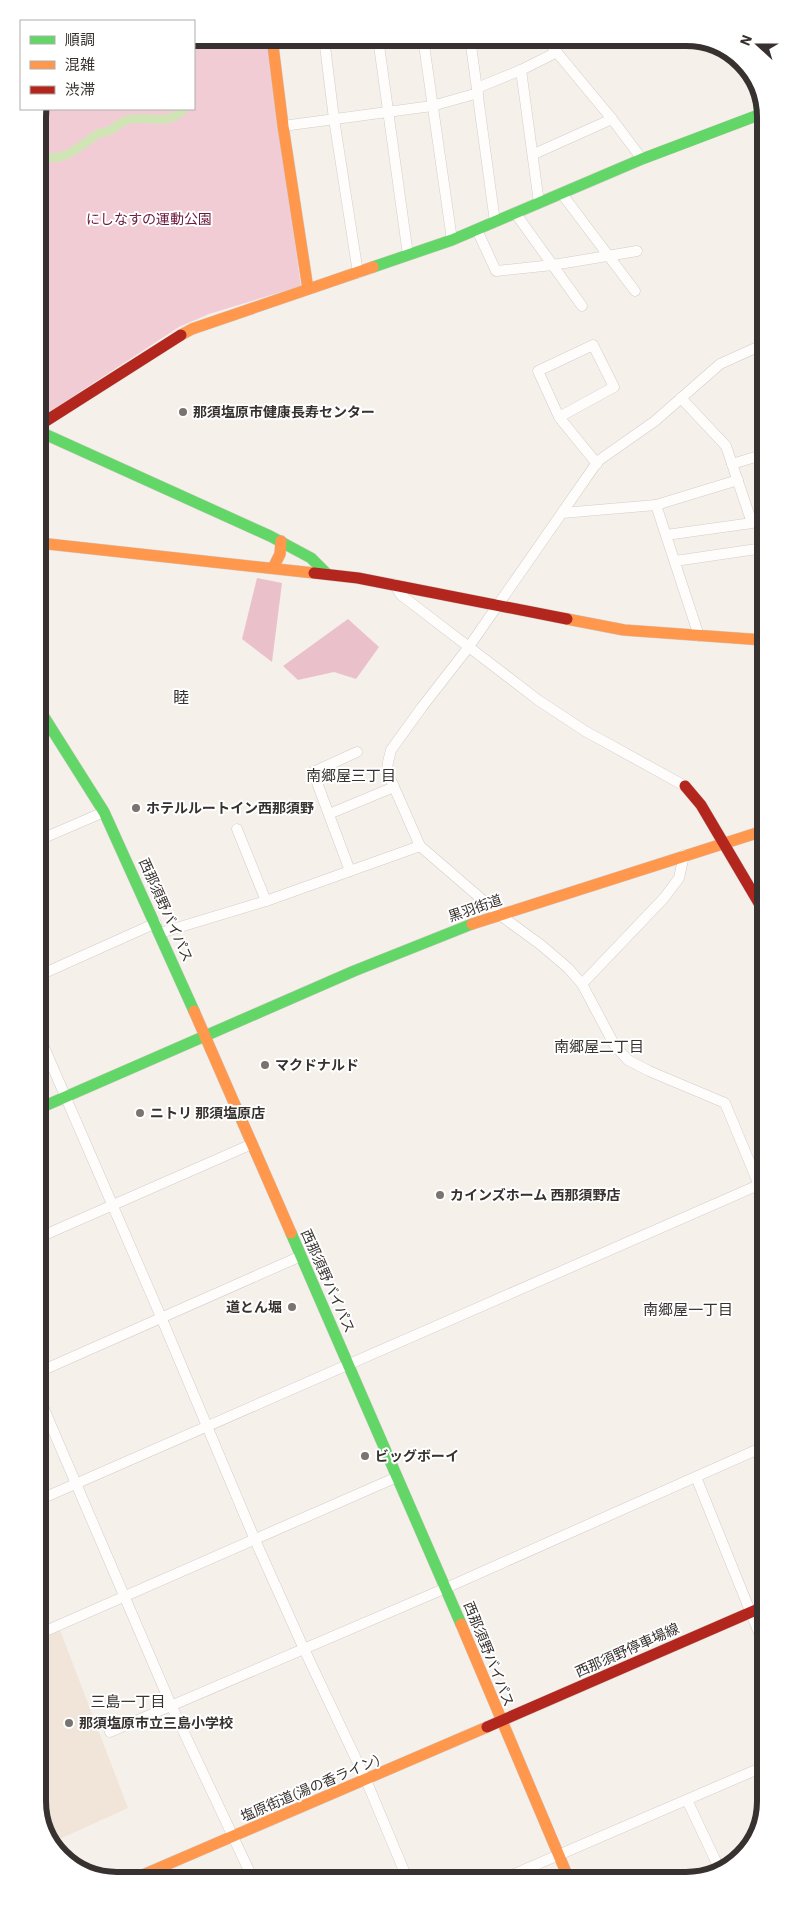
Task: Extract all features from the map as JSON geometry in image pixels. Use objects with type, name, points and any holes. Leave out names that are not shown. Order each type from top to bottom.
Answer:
[{"type":"main road","points":[[273,46],[283,126],[308,289]]},
{"type":"main road","points":[[46,421],[172,339],[192,329],[452,240],[642,158],[757,116]]},
{"type":"main road","points":[[46,434],[281,541],[310,558],[327,574]]},
{"type":"main road","points":[[273,568],[280,554],[281,541]]},
{"type":"main road","points":[[46,544],[327,574],[394,584],[624,630],[757,640]]},
{"type":"main road","name":"西那須野バイパス","points":[[46,720],[104,812],[158,928],[446,1588],[566,1872]]},
{"type":"main road","points":[[685,786],[696,799],[757,900]]},
{"type":"main road","name":"黒羽街道","points":[[46,1105],[354,971],[474,924],[722,843],[757,835]]},
{"type":"main road","name":"西那須野停車場線","points":[[501,1722],[757,1609]]},
{"type":"main road","name":"塩原街道(湯の香ライン)","points":[[150,1872],[501,1722]]},
{"type":"street","points":[[325,46],[334,119],[358,273]]},
{"type":"street","points":[[379,46],[408,255]]},
{"type":"street","points":[[424,46],[452,240]]},
{"type":"street","points":[[473,46],[495,222]]},
{"type":"street","points":[[552,46],[642,158]]},
{"type":"street","points":[[283,126],[432,106],[477,91],[557,52]]},
{"type":"street","points":[[521,70],[540,203]]},
{"type":"street","points":[[534,154],[612,119]]},
{"type":"street","points":[[562,194],[635,290]]},
{"type":"street","points":[[516,214],[582,306]]},
{"type":"street","points":[[477,230],[496,271],[552,265],[637,251]]},
{"type":"street","points":[[559,417],[614,387],[593,345],[538,371],[559,417],[597,464]]},
{"type":"street","points":[[757,347],[720,364],[655,421],[605,455],[597,464],[468,648],[391,750],[387,771],[420,846],[500,915],[568,968],[582,984],[615,1046],[628,1060],[649,1071],[725,1103],[757,1175]]},
{"type":"street","points":[[666,535],[752,523],[726,446],[681,398]]},
{"type":"street","points":[[732,464],[757,456]]},
{"type":"street","points":[[562,513],[656,505],[738,480]]},
{"type":"street","points":[[656,505],[699,636]]},
{"type":"street","points":[[675,561],[757,549]]},
{"type":"street","points":[[394,584],[401,595],[538,700],[586,731],[685,786]]},
{"type":"street","points":[[350,871],[314,772],[357,752]]},
{"type":"street","points":[[329,814],[394,787]]},
{"type":"street","points":[[46,837],[104,812]]},
{"type":"street","points":[[237,829],[266,901]]},
{"type":"street","points":[[46,973],[158,928],[266,901],[420,846]]},
{"type":"street","points":[[582,984],[664,898],[679,878],[684,855]]},
{"type":"street","points":[[46,1052],[255,1540],[366,1780],[404,1872]]},
{"type":"street","points":[[46,1234],[252,1144]]},
{"type":"street","points":[[46,1497],[757,1188]]},
{"type":"street","points":[[46,1369],[301,1256]]},
{"type":"street","points":[[46,1414],[171,1704],[250,1872]]},
{"type":"street","points":[[110,1732],[171,1704],[446,1588],[757,1450]]},
{"type":"street","points":[[46,1631],[397,1477]]},
{"type":"street","points":[[696,1477],[757,1629]]},
{"type":"street","points":[[519,1872],[757,1769]]},
{"type":"street","points":[[687,1800],[717,1864]]},
{"type":"shaded area","points":[[257,578],[282,583],[272,662],[242,639]]},
{"type":"shaded area","points":[[348,619],[379,647],[356,679],[334,672],[298,680],[283,666]]},
{"type":"shaded area","name":"那須塩原市立三島小学校","points":[[60,1630],[128,1808],[58,1840],[50,1824],[46,1801],[46,1636]]},
{"type":"green space","name":"にしなすの運動公園","points":[[195,46],[267,46],[301,286],[209,314],[179,327],[46,414],[47,110],[195,110]]},
{"type":"waterway","points":[[46,157],[54,158],[69,154],[98,133],[109,131],[127,120],[171,118],[183,110]]},
{"type":"traffic: fast","points":[[373,267],[452,240],[642,159],[757,116]]},
{"type":"traffic: fast","points":[[46,435],[270,536],[311,558],[327,574]]},
{"type":"traffic: fast","points":[[46,720],[104,812],[194,1011]]},
{"type":"traffic: fast","points":[[46,1105],[354,971],[472,924]]},
{"type":"traffic: fast","points":[[291,1233],[461,1624]]},
{"type":"traffic: slow","points":[[273,46],[283,126],[308,289]]},
{"type":"traffic: slow","points":[[181,335],[192,329],[373,267]]},
{"type":"traffic: slow","points":[[273,568],[280,554],[281,541]]},
{"type":"traffic: slow","points":[[46,544],[314,573]]},
{"type":"traffic: slow","points":[[567,619],[624,630],[757,640]]},
{"type":"traffic: slow","points":[[472,924],[757,833]]},
{"type":"traffic: slow","points":[[194,1011],[291,1233]]},
{"type":"traffic: slow","points":[[461,1624],[566,1872]]},
{"type":"traffic: slow","points":[[150,1872],[487,1727]]},
{"type":"traffic: jam","points":[[46,421],[181,335]]},
{"type":"traffic: jam","points":[[314,573],[358,578],[567,619]]},
{"type":"traffic: jam","points":[[685,786],[701,805],[757,900]]},
{"type":"traffic: jam","points":[[487,1727],[757,1609]]},
{"type":"place","name":"那須塩原市健康長寿センター","points":[[183,412]]},
{"type":"place","name":"ホテルルートイン西那須野","points":[[136,808]]},
{"type":"place","name":"マクドナルド","points":[[265,1065]]},
{"type":"place","name":"ニトリ 那須塩原店","points":[[140,1113]]},
{"type":"place","name":"カインズホーム 西那須野店","points":[[440,1195]]},
{"type":"place","name":"道とん堀","points":[[292,1307]]},
{"type":"place","name":"ビッグボーイ","points":[[365,1456]]},
{"type":"place","name":"那須塩原市立三島小学校","points":[[69,1723]]},
{"type":"district","name":"睦","points":[[181,697]]},
{"type":"district","name":"南郷屋三丁目","points":[[351,776]]},
{"type":"district","name":"南郷屋二丁目","points":[[599,1047]]},
{"type":"district","name":"南郷屋一丁目","points":[[688,1310]]},
{"type":"district","name":"三島一丁目","points":[[128,1702]]}]
